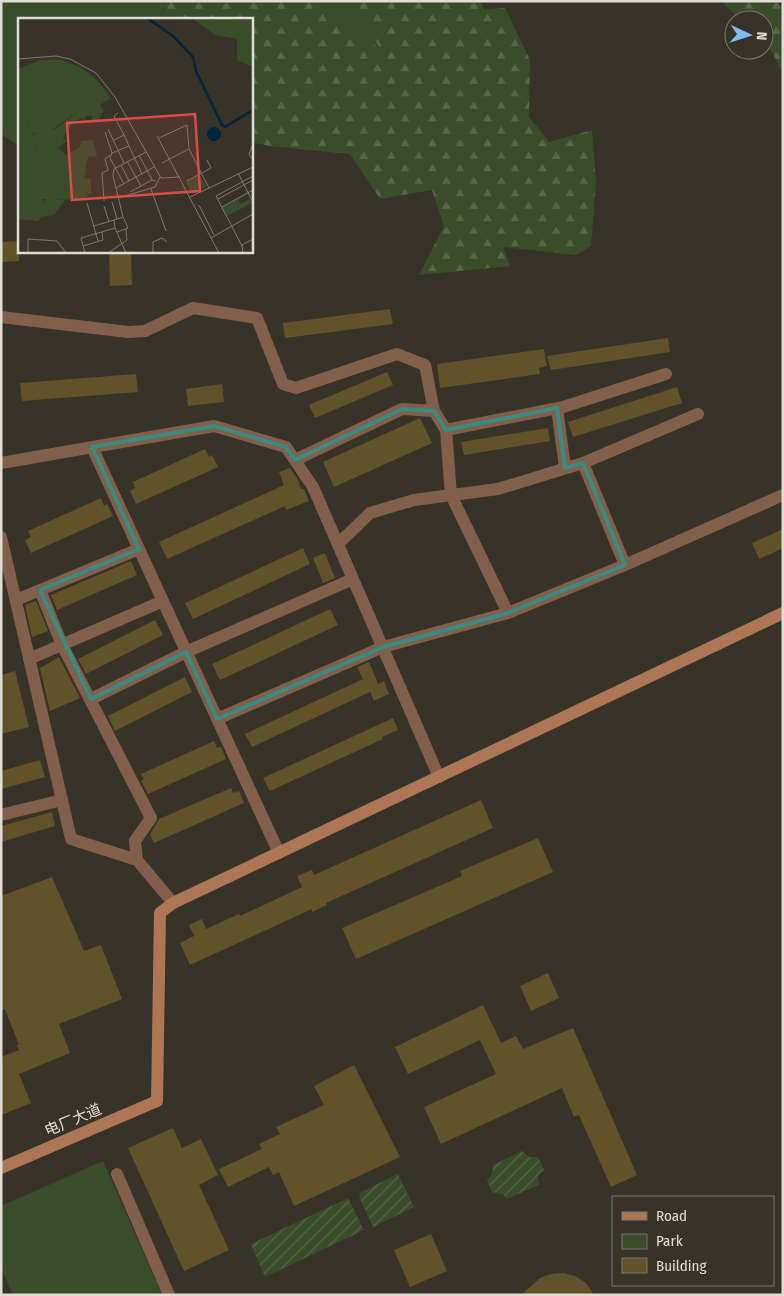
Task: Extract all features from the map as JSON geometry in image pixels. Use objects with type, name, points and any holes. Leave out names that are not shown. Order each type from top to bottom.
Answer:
[{"type":"street","points":[[1,317],[128,332],[145,331],[192,308],[257,318],[283,384],[296,388],[397,354],[425,365],[434,411],[446,430],[451,495],[508,613]]},
{"type":"street","points":[[446,430],[557,408],[666,374]]},
{"type":"street","points":[[557,408],[565,468]]},
{"type":"street","points":[[296,460],[402,409],[434,411]]},
{"type":"street","points":[[338,544],[370,513],[414,500],[498,489],[583,463],[698,414]]},
{"type":"street","points":[[1,463],[214,426],[286,447],[314,487],[439,776]]},
{"type":"street","points":[[92,447],[279,853]]},
{"type":"street","points":[[583,463],[625,565]]},
{"type":"street","points":[[217,719],[383,648],[508,613],[625,565],[783,495]]},
{"type":"street","points":[[1,537],[71,839],[138,860]]},
{"type":"street","points":[[16,600],[139,549]]},
{"type":"street","points":[[91,699],[186,652],[354,579]]},
{"type":"street","points":[[40,590],[62,645],[150,818],[135,841],[138,860],[173,904],[783,612]]},
{"type":"street","points":[[30,659],[163,601]]},
{"type":"street","points":[[1,815],[62,800]]},
{"type":"street","name":"电厂大道","points":[[1,1168],[157,1101],[160,913],[173,904]]},
{"type":"street","points":[[117,1174],[169,1295]]},
{"type":"highlighted area","points":[[557,408],[565,468],[583,463],[625,565],[508,613],[383,647],[217,719],[186,652],[91,699],[40,590],[139,549],[92,447],[214,426],[286,447],[295,460],[402,409],[434,411],[446,430]]},
{"type":"green space","points":[[2,1],[165,1],[162,18],[18,18],[18,145],[1,134]]},
{"type":"green space","points":[[165,1],[316,1],[381,50],[351,1],[480,1],[484,9],[505,8],[530,60],[529,117],[549,142],[592,130],[596,182],[591,246],[576,255],[503,247],[510,266],[419,275],[444,226],[432,190],[380,199],[350,154],[270,146],[252,142],[252,18],[162,18]]},
{"type":"green space","points":[[316,1],[351,1],[382,51]]},
{"type":"green space","points":[[722,1],[777,1],[783,7],[783,73],[774,56],[774,10],[731,10]]},
{"type":"green space","points":[[522,1151],[529,1157],[538,1157],[544,1170],[538,1175],[539,1185],[507,1199],[503,1194],[492,1192],[487,1180],[492,1174],[493,1165]]},
{"type":"green space","points":[[103,1161],[162,1295],[13,1295],[1,1268],[1,1206]]},
{"type":"green space","points":[[398,1174],[414,1207],[373,1227],[359,1197],[361,1192]]},
{"type":"green space","points":[[348,1198],[364,1230],[265,1277],[251,1244]]},
{"type":"building","points":[[18,241],[19,261],[1,262],[1,242]]},
{"type":"building","points":[[109,252],[131,252],[132,285],[110,286]]},
{"type":"building","points":[[390,309],[393,324],[285,338],[283,323]]},
{"type":"building","points":[[668,338],[670,352],[551,370],[547,356]]},
{"type":"building","points":[[544,349],[547,366],[539,368],[540,374],[440,388],[437,364]]},
{"type":"building","points":[[387,372],[393,385],[315,418],[309,405]]},
{"type":"building","points":[[136,374],[138,392],[22,401],[20,383]]},
{"type":"building","points":[[222,384],[224,402],[188,406],[186,389]]},
{"type":"building","points":[[677,387],[682,403],[573,437],[568,422]]},
{"type":"building","points":[[420,418],[432,443],[334,487],[323,462]]},
{"type":"building","points":[[548,428],[550,441],[464,455],[461,442]]},
{"type":"building","points":[[205,449],[209,457],[212,455],[218,467],[136,504],[130,491],[135,488],[133,482]]},
{"type":"building","points":[[290,468],[297,478],[301,489],[304,489],[309,501],[286,510],[285,506],[167,559],[159,542],[284,485],[279,472]]},
{"type":"building","points":[[101,498],[104,506],[107,504],[113,516],[31,553],[25,540],[31,537],[28,531]]},
{"type":"building","points":[[783,529],[783,548],[759,559],[752,543]]},
{"type":"building","points":[[303,548],[310,564],[193,619],[185,603]]},
{"type":"building","points":[[325,553],[335,578],[323,583],[313,558]]},
{"type":"building","points":[[131,561],[137,575],[57,610],[51,595]]},
{"type":"building","points":[[36,601],[48,631],[32,637],[25,605]]},
{"type":"building","points":[[330,609],[338,625],[220,680],[212,664]]},
{"type":"building","points":[[155,620],[163,635],[86,674],[78,659]]},
{"type":"building","points":[[59,657],[80,698],[50,711],[40,668]]},
{"type":"building","points":[[369,662],[378,684],[384,681],[389,694],[374,701],[370,692],[252,747],[245,734],[363,679],[357,667]]},
{"type":"building","points":[[15,671],[29,727],[1,734],[1,675]]},
{"type":"building","points":[[185,677],[192,692],[115,731],[108,716]]},
{"type":"building","points":[[393,718],[398,730],[382,737],[383,739],[270,791],[263,778]]},
{"type":"building","points":[[214,741],[217,748],[221,747],[226,759],[148,794],[141,781],[144,779],[141,774]]},
{"type":"building","points":[[40,760],[45,777],[1,789],[1,771]]},
{"type":"building","points":[[231,788],[233,793],[239,791],[244,803],[154,843],[150,834],[159,819]]},
{"type":"building","points":[[481,800],[493,828],[326,903],[327,905],[312,912],[312,909],[190,965],[180,943],[194,936],[189,925],[202,919],[206,929],[239,914],[240,916],[302,887],[297,876],[312,870],[314,875]]},
{"type":"building","points":[[52,812],[55,826],[1,842],[1,826]]},
{"type":"building","points":[[538,838],[553,872],[356,959],[342,928],[462,876],[460,871]]},
{"type":"building","points":[[52,877],[84,951],[101,945],[122,999],[59,1024],[70,1053],[19,1074],[31,1103],[1,1115],[1,1057],[19,1050],[17,1045],[19,1045],[5,1009],[1,1010],[1,896]]},
{"type":"building","points":[[548,973],[559,998],[531,1011],[520,986]]},
{"type":"building","points":[[483,1005],[501,1043],[516,1036],[523,1049],[573,1028],[637,1175],[611,1187],[579,1115],[574,1117],[562,1088],[441,1144],[424,1107],[496,1074],[480,1040],[408,1074],[395,1047]]},
{"type":"building","points":[[354,1065],[400,1157],[294,1206],[279,1172],[273,1175],[269,1167],[228,1187],[219,1169],[262,1149],[259,1144],[280,1134],[276,1127],[324,1105],[314,1086]]},
{"type":"building","points":[[173,1128],[182,1148],[201,1139],[218,1175],[199,1185],[229,1250],[184,1271],[128,1148]]},
{"type":"building","points":[[431,1234],[447,1271],[410,1287],[394,1250]]},
{"type":"building","points":[[563,1273],[575,1276],[586,1283],[594,1295],[521,1295],[540,1278],[551,1274]]}]
